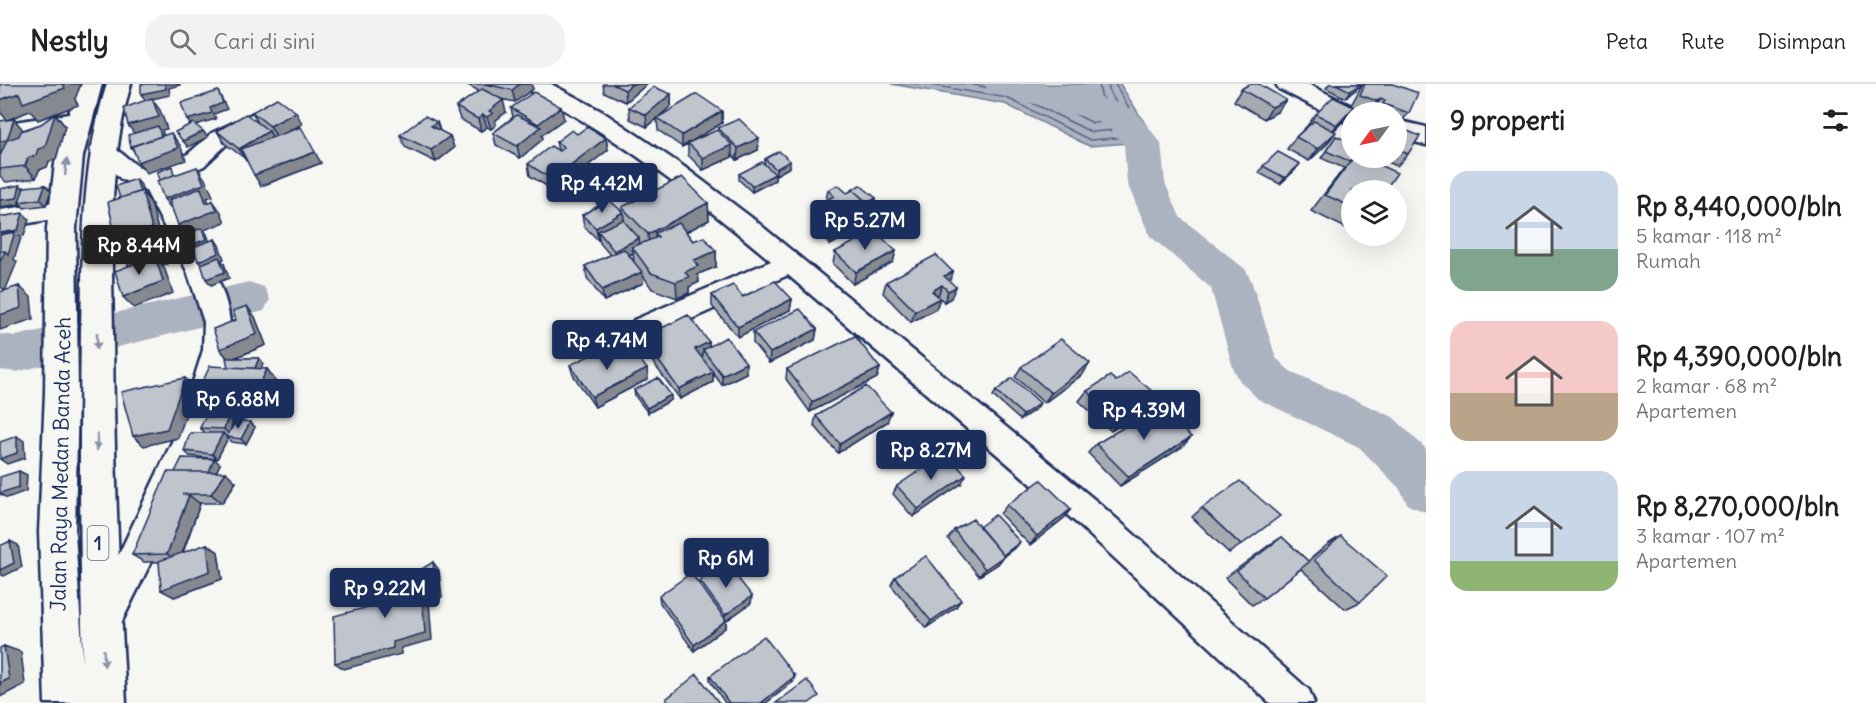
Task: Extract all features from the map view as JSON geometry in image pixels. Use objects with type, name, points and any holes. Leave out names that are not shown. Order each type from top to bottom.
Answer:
[{"type":"main road","name":"Jalan Raya Medan Banda Aceh","points":[[66,703],[60,624],[57,508],[62,394],[62,210],[67,156],[76,120],[90,84]]},
{"type":"main road","name":"Jalan Raya Medan Banda Aceh","points":[[105,703],[97,501],[96,196],[107,116],[118,84]]},
{"type":"main road","points":[[1288,84],[1341,110]]},
{"type":"main road","points":[[1407,132],[1426,136]]},
{"type":"street","points":[[534,84],[603,121],[730,214],[790,262],[1006,442],[1217,628],[1296,703]]},
{"type":"street","points":[[147,181],[196,160],[220,138],[267,114]]},
{"type":"street","points":[[0,131],[76,120]]},
{"type":"street","points":[[101,150],[157,190],[206,286],[217,323],[218,349],[214,368],[188,441],[103,624]]},
{"type":"street","points":[[0,219],[62,210]]},
{"type":"street","points":[[644,328],[790,262]]},
{"type":"water","points":[[891,84],[1120,84],[1156,141],[1089,146],[1005,104]]},
{"type":"building","points":[[0,84],[63,84],[65,88],[23,103],[19,93],[0,100]]},
{"type":"building","points":[[141,84],[165,84],[166,89],[141,94]]},
{"type":"building","points":[[485,84],[520,84],[512,90]]},
{"type":"building","points":[[612,84],[632,84],[625,90]]},
{"type":"building","points":[[1250,84],[1259,84],[1286,100],[1272,107],[1241,89]]},
{"type":"building","points":[[1336,84],[1360,84],[1350,91]]},
{"type":"building","points":[[1365,84],[1393,84],[1418,93],[1409,113],[1407,112],[1407,102],[1384,102],[1381,99],[1377,101],[1360,95]]},
{"type":"building","points":[[654,87],[671,94],[646,115],[629,107]]},
{"type":"building","points":[[482,89],[503,100],[489,111],[493,113],[487,117],[483,115],[478,119],[456,107]]},
{"type":"building","points":[[218,91],[223,103],[210,108],[212,113],[187,120],[181,103]]},
{"type":"building","points":[[534,92],[561,107],[538,124],[511,108]]},
{"type":"building","points":[[697,94],[722,111],[682,135],[657,118]]},
{"type":"building","points":[[1333,97],[1344,102],[1341,102],[1341,121],[1337,125],[1316,114]]},
{"type":"building","points":[[152,98],[159,117],[128,125],[124,108]]},
{"type":"building","points":[[277,98],[296,112],[270,126],[252,112]]},
{"type":"building","points":[[55,114],[45,147],[38,149],[36,155],[28,158],[25,166],[0,169],[0,156],[7,140],[19,136],[21,131],[41,124]]},
{"type":"building","points":[[246,114],[269,131],[239,149],[217,131]]},
{"type":"building","points":[[517,115],[541,127],[517,146],[493,133]]},
{"type":"building","points":[[425,116],[437,122],[431,126],[450,136],[431,150],[400,135]]},
{"type":"building","points":[[14,119],[7,140],[0,141],[0,121]]},
{"type":"building","points":[[739,119],[759,138],[738,148],[718,128]]},
{"type":"building","points":[[1314,121],[1336,132],[1318,149],[1296,137]]},
{"type":"building","points":[[193,123],[203,131],[183,141],[175,132]]},
{"type":"building","points":[[158,126],[161,136],[131,147],[128,135]]},
{"type":"building","points":[[301,127],[315,152],[254,175],[241,149]]},
{"type":"building","points":[[587,127],[606,138],[552,179],[528,164],[551,146],[559,151],[564,147],[556,142],[572,130],[577,134]]},
{"type":"building","points":[[717,130],[732,145],[703,158],[688,143]]},
{"type":"building","points":[[1407,131],[1420,136],[1407,154]]},
{"type":"building","points":[[171,133],[178,148],[138,162],[132,146]]},
{"type":"building","points":[[1336,136],[1341,138],[1341,158],[1326,151]]},
{"type":"building","points":[[779,151],[790,161],[776,169],[765,159]]},
{"type":"building","points":[[1278,152],[1300,164],[1285,178],[1263,166]]},
{"type":"building","points":[[762,162],[775,174],[752,186],[739,174]]},
{"type":"building","points":[[172,166],[174,175],[160,180],[157,172]]},
{"type":"building","points":[[197,167],[204,184],[164,199],[157,181]]},
{"type":"building","points":[[1345,168],[1386,168],[1397,173],[1392,180],[1341,180],[1341,202],[1325,195]]},
{"type":"building","points":[[682,177],[708,203],[648,234],[622,207]]},
{"type":"building","points":[[136,179],[140,192],[120,198],[116,186]]},
{"type":"building","points":[[20,185],[17,198],[0,200],[0,189]]},
{"type":"building","points":[[45,185],[40,199],[19,202],[24,187]]},
{"type":"building","points":[[838,185],[847,193],[853,190],[876,211],[832,234],[818,220],[827,215],[817,205],[834,196],[828,190]]},
{"type":"building","points":[[860,185],[876,198],[868,203],[853,190],[850,191]]},
{"type":"building","points":[[201,188],[206,203],[213,201],[217,210],[178,225],[169,200]]},
{"type":"building","points":[[142,191],[153,233],[117,245],[108,202]]},
{"type":"building","points":[[609,200],[623,212],[596,228],[582,215]]},
{"type":"building","points":[[23,213],[18,230],[0,233],[0,217]]},
{"type":"building","points":[[623,220],[639,238],[614,251],[598,231]]},
{"type":"building","points":[[679,223],[693,241],[704,237],[716,251],[694,260],[698,266],[685,272],[689,277],[676,282],[651,273],[632,247],[658,237],[655,233]]},
{"type":"building","points":[[202,228],[207,239],[188,246],[183,235]]},
{"type":"building","points":[[875,231],[896,251],[856,272],[835,252]]},
{"type":"building","points":[[15,232],[8,254],[0,251],[0,235]]},
{"type":"building","points":[[215,239],[219,253],[198,261],[193,247]]},
{"type":"building","points":[[159,242],[162,258],[157,259],[155,256],[128,266],[126,253]]},
{"type":"building","points":[[624,249],[642,272],[602,290],[585,266]]},
{"type":"building","points":[[0,251],[5,251],[0,262]]},
{"type":"building","points":[[936,255],[953,272],[944,276],[956,287],[948,291],[942,285],[932,291],[940,298],[915,311],[886,282]]},
{"type":"building","points":[[155,256],[163,281],[123,297],[115,271]]},
{"type":"building","points":[[219,257],[225,272],[206,279],[201,264]]},
{"type":"building","points":[[775,281],[792,299],[738,327],[712,295],[733,285],[743,297]]},
{"type":"building","points":[[19,286],[21,308],[0,315],[0,292]]},
{"type":"building","points":[[247,306],[257,334],[220,349],[213,329],[236,320],[233,311]]},
{"type":"building","points":[[800,309],[817,329],[770,353],[753,332]]},
{"type":"building","points":[[688,315],[709,342],[695,349],[713,372],[679,389],[647,345],[658,340],[652,333]]},
{"type":"building","points":[[855,336],[880,368],[812,402],[787,369]]},
{"type":"building","points":[[726,337],[746,363],[722,375],[703,350]]},
{"type":"building","points":[[1061,339],[1090,363],[1051,393],[1021,367]]},
{"type":"building","points":[[632,349],[647,369],[592,397],[570,365],[599,351],[606,361]]},
{"type":"building","points":[[226,358],[259,358],[255,368],[251,368],[228,367]]},
{"type":"building","points":[[210,366],[267,369],[258,388],[201,385]]},
{"type":"building","points":[[1129,372],[1153,392],[1140,401],[1143,405],[1119,421],[1087,391],[1110,376],[1116,381]]},
{"type":"building","points":[[185,378],[167,429],[133,436],[121,392]]},
{"type":"building","points":[[658,378],[671,395],[647,408],[634,390]]},
{"type":"building","points":[[1012,378],[1040,403],[1023,415],[996,391]]},
{"type":"building","points":[[866,386],[891,412],[840,444],[816,416]]},
{"type":"building","points":[[204,395],[241,398],[233,415],[203,412],[199,405]]},
{"type":"building","points":[[1159,406],[1191,437],[1129,477],[1096,444]]},
{"type":"building","points":[[205,417],[228,417],[224,429],[200,428]]},
{"type":"building","points":[[236,420],[250,422],[241,439],[227,437]]},
{"type":"building","points":[[190,433],[223,433],[212,454],[184,451]]},
{"type":"building","points":[[17,436],[17,453],[0,459],[0,442]]},
{"type":"building","points":[[945,453],[966,475],[918,509],[897,486]]},
{"type":"building","points":[[182,458],[214,459],[209,472],[175,472]]},
{"type":"building","points":[[19,471],[19,487],[0,493],[0,477]]},
{"type":"building","points":[[167,472],[226,472],[211,494],[182,494],[189,495],[167,554],[132,555]]},
{"type":"building","points":[[1041,480],[1071,509],[1037,536],[1007,505]]},
{"type":"building","points":[[1240,481],[1280,516],[1241,545],[1202,508]]},
{"type":"building","points":[[995,515],[1020,542],[1003,555],[979,527]]},
{"type":"building","points":[[973,519],[1004,556],[985,569],[954,530]]},
{"type":"building","points":[[1341,536],[1387,576],[1360,602],[1314,560]]},
{"type":"building","points":[[1282,537],[1309,562],[1264,598],[1237,571]]},
{"type":"building","points":[[10,541],[14,563],[0,570],[0,546]]},
{"type":"building","points":[[207,544],[210,571],[161,590],[159,561]]},
{"type":"building","points":[[926,556],[961,600],[931,621],[895,577]]},
{"type":"building","points":[[433,562],[436,590],[422,594],[425,633],[393,642],[393,648],[335,663],[334,616],[391,601],[390,589]]},
{"type":"building","points":[[726,563],[752,596],[725,615],[700,581]]},
{"type":"building","points":[[691,573],[726,620],[694,645],[659,596]]},
{"type":"building","points":[[764,636],[795,676],[761,703],[729,703],[710,676]]},
{"type":"building","points":[[4,646],[9,679],[0,683],[0,648]]},
{"type":"building","points":[[697,674],[719,703],[669,703],[666,699]]},
{"type":"building","points":[[807,680],[819,696],[809,703],[776,703]]},
{"type":"waterway","points":[[1001,84],[1105,111],[1122,119],[1142,143],[1146,183],[1164,226],[1230,280],[1256,368],[1274,385],[1376,432],[1416,472],[1426,489]]},
{"type":"waterway","points":[[0,352],[16,354],[249,299]]}]
